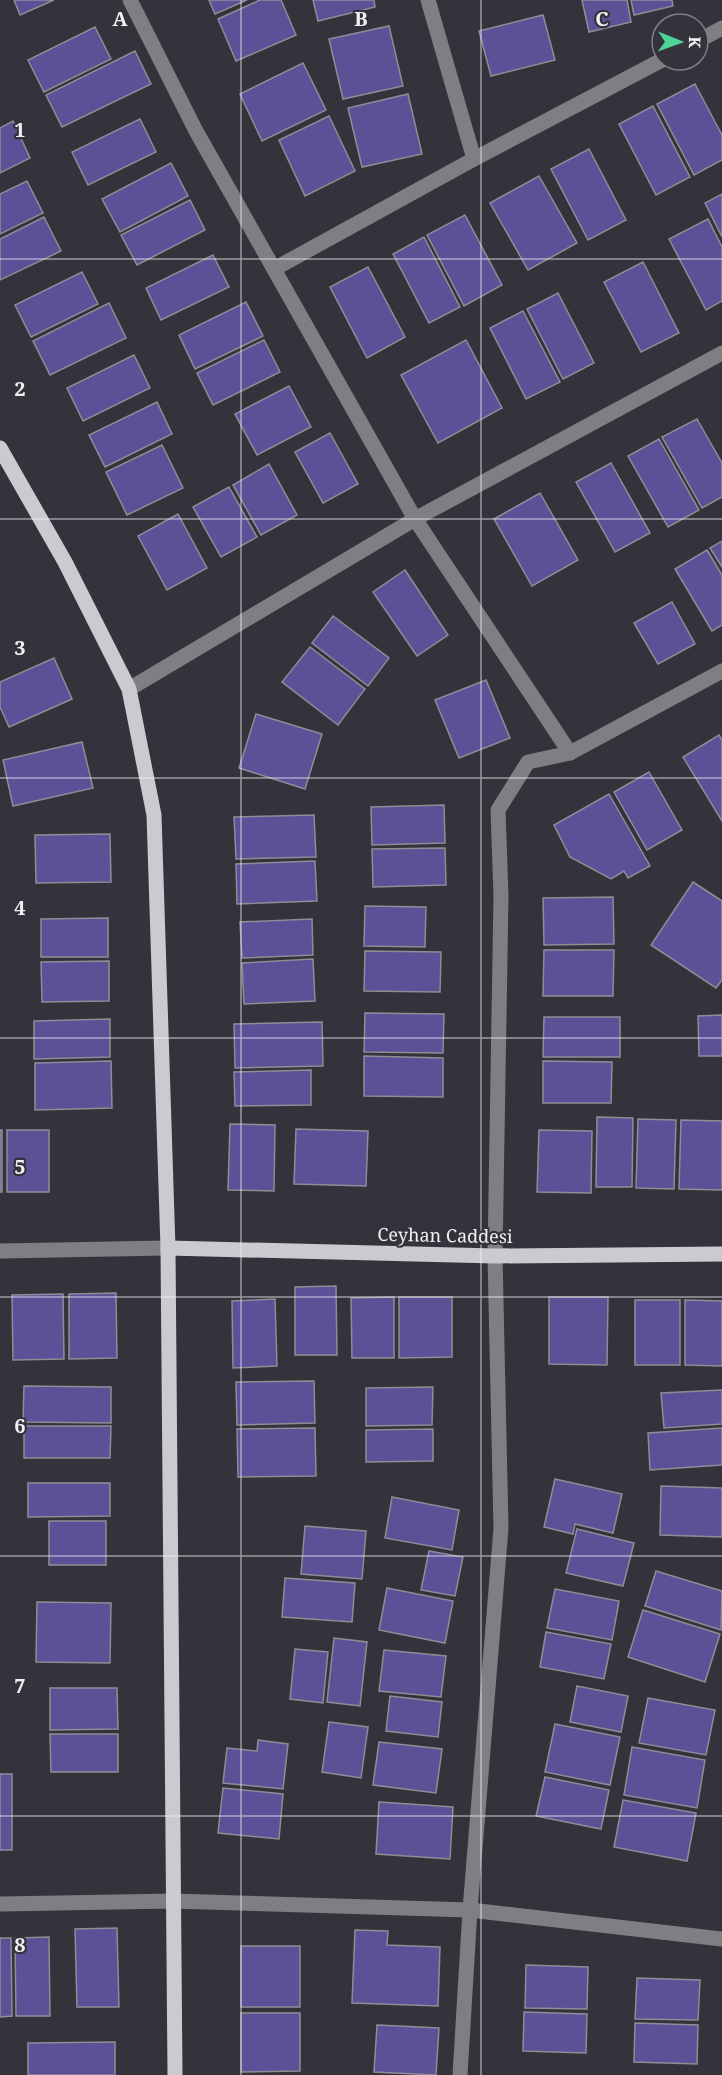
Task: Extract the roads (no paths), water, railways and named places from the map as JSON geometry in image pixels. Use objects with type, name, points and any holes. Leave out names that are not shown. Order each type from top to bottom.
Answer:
[{"type":"main road","points":[[0,448],[65,562],[129,689],[154,815],[168,1248],[175,2075]]},
{"type":"main road","name":"Ceyhan Caddesi","points":[[168,1248],[495,1256],[722,1254]]},
{"type":"street","points":[[130,0],[196,131],[415,519],[570,753]]},
{"type":"street","points":[[428,0],[474,159]]},
{"type":"street","points":[[273,269],[650,66]]},
{"type":"street","points":[[129,689],[415,519],[722,353]]},
{"type":"street","points":[[459,2075],[501,1528],[495,1256],[501,896],[498,810],[528,762],[570,753],[722,671]]},
{"type":"street","points":[[0,1251],[168,1248]]},
{"type":"street","points":[[0,1904],[173,1901],[470,1910],[722,1939]]}]
